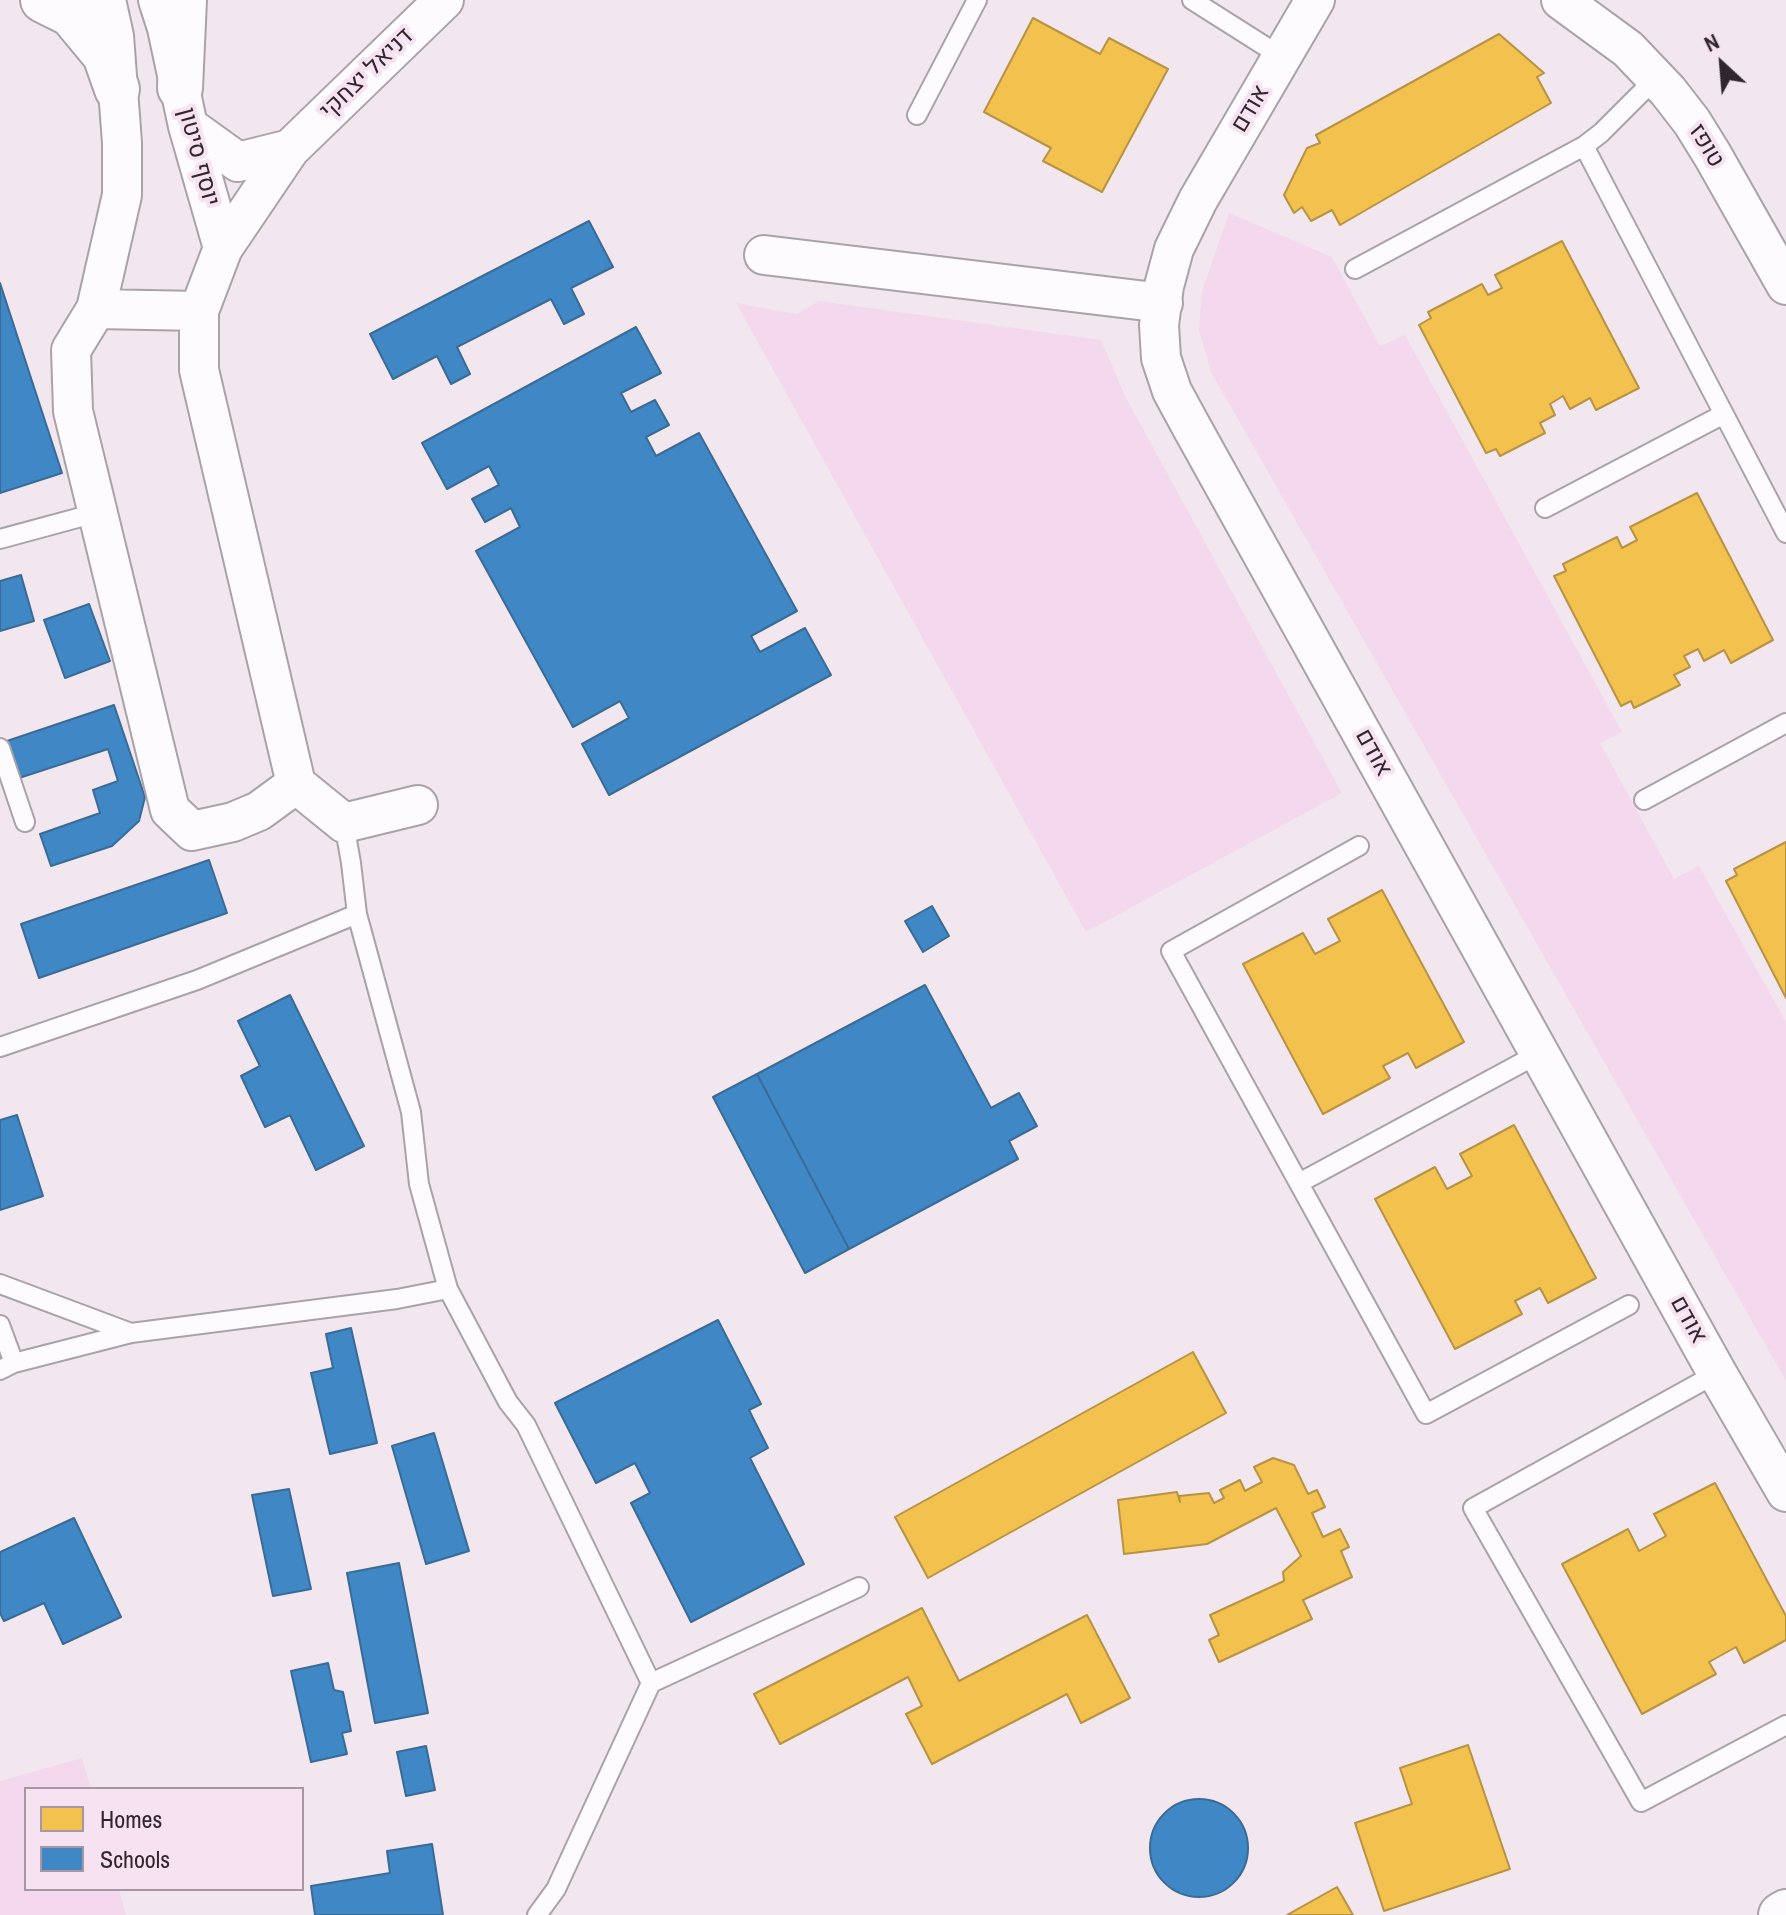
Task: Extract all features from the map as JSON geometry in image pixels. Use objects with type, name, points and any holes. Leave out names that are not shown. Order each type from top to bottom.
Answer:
[{"type":"main road","points":[[43,0],[71,14],[80,24],[105,55],[117,89]]},
{"type":"main road","points":[[184,0],[184,107]]},
{"type":"main road","points":[[1781,1915],[1786,1912]]},
{"type":"street","points":[[106,0],[114,36],[122,143],[122,195],[96,309],[71,350],[73,411],[96,513],[170,810],[192,831],[233,822],[259,811],[296,784]]},
{"type":"street","name":"יוסף סיטון","points":[[158,0],[223,248]]},
{"type":"street","name":"דניאל יצחקי","points":[[223,248],[290,149],[444,0]]},
{"type":"street","name":"אודם","points":[[1315,0],[1198,200],[1174,249],[1164,286],[1159,325],[1161,358],[1172,391],[1786,1492]]},
{"type":"street","name":"טופז","points":[[1561,0],[1628,49],[1668,91],[1699,133],[1786,285]]},
{"type":"street","points":[[184,107],[238,162],[290,149]]},
{"type":"street","points":[[223,248],[199,311],[199,370],[296,784],[344,823],[418,805]]},
{"type":"street","points":[[764,255],[1163,303]]},
{"type":"street","points":[[96,309],[199,311]]},
{"type":"lane","points":[[917,115],[977,0]]},
{"type":"lane","points":[[1192,0],[1282,57]]},
{"type":"lane","points":[[1355,269],[1584,146],[1656,78]]},
{"type":"lane","points":[[1584,146],[1786,533]]},
{"type":"lane","points":[[1545,508],[1724,414]]},
{"type":"lane","points":[[0,539],[96,513]]},
{"type":"lane","points":[[1644,800],[1786,723]]},
{"type":"lane","points":[[0,748],[25,822]]},
{"type":"lane","points":[[344,823],[357,914],[411,1112],[419,1184],[448,1289],[508,1402],[526,1425],[651,1683]]},
{"type":"lane","points":[[1359,846],[1171,951],[1426,1414],[1629,1305]]},
{"type":"lane","points":[[0,1047],[197,980],[357,914]]},
{"type":"lane","points":[[1299,1183],[1540,1053]]},
{"type":"lane","points":[[0,1284],[131,1333]]},
{"type":"lane","points":[[0,1325],[7,1367],[131,1333],[397,1299],[448,1289]]},
{"type":"lane","points":[[1717,1373],[1473,1508],[1641,1802],[1786,1725]]},
{"type":"lane","points":[[537,1915],[556,1889],[651,1683],[859,1587]]},
{"type":"shaded area","points":[[1229,213],[1332,257],[1380,346],[1405,335],[1622,732],[1600,743],[1674,879],[1699,866],[1786,1022],[1786,1381],[1211,372],[1199,330],[1202,291]]},
{"type":"shaded area","points":[[819,301],[1101,340],[1126,398],[1342,793],[1086,932],[736,303],[797,314]]},
{"type":"shaded area","points":[[82,1758],[90,1787],[24,1787],[24,1891],[120,1891],[126,1915],[0,1915],[0,1781]]},
{"type":"building: Homes","points":[[1033,18],[1100,54],[1109,38],[1168,69],[1102,192],[1043,161],[1051,148],[984,112]]},
{"type":"building: Homes","points":[[1499,34],[1544,73],[1537,77],[1551,103],[1340,225],[1332,210],[1311,221],[1302,207],[1294,213],[1284,195],[1307,148],[1320,143],[1316,135]]},
{"type":"building: Homes","points":[[1562,241],[1639,388],[1596,410],[1590,398],[1570,409],[1563,396],[1550,404],[1555,415],[1540,423],[1545,433],[1500,456],[1496,449],[1486,453],[1419,325],[1431,318],[1428,312],[1482,284],[1488,295],[1502,288],[1495,275]]},
{"type":"building: Homes","points":[[1697,493],[1773,640],[1731,663],[1724,650],[1704,661],[1698,649],[1684,656],[1690,667],[1674,675],[1680,685],[1634,708],[1631,701],[1621,706],[1554,576],[1566,571],[1563,564],[1617,537],[1622,548],[1637,540],[1630,527]]},
{"type":"building: Homes","points":[[1786,842],[1786,998],[1726,881],[1737,875],[1734,869]]},
{"type":"building: Homes","points":[[1382,890],[1464,1042],[1416,1068],[1408,1053],[1383,1066],[1390,1078],[1323,1114],[1243,964],[1303,933],[1315,954],[1340,941],[1328,919]]},
{"type":"building: Homes","points":[[1514,1125],[1596,1278],[1548,1303],[1540,1288],[1515,1301],[1522,1314],[1455,1349],[1375,1199],[1435,1167],[1447,1189],[1472,1176],[1460,1154]]},
{"type":"building: Homes","points":[[1193,1352],[1226,1413],[928,1578],[895,1517]]},
{"type":"building: Homes","points":[[1273,1458],[1294,1465],[1308,1494],[1317,1490],[1325,1507],[1312,1513],[1323,1537],[1340,1529],[1349,1547],[1341,1551],[1352,1577],[1303,1600],[1312,1619],[1219,1662],[1209,1640],[1219,1635],[1210,1615],[1284,1581],[1283,1572],[1301,1556],[1276,1508],[1207,1544],[1124,1554],[1118,1500],[1177,1492],[1180,1502],[1179,1496],[1209,1493],[1214,1503],[1224,1498],[1220,1490],[1240,1480],[1245,1491],[1262,1482],[1254,1467]]},
{"type":"building: Homes","points":[[1715,1483],[1786,1616],[1786,1640],[1744,1663],[1736,1647],[1709,1662],[1716,1674],[1642,1714],[1562,1564],[1628,1529],[1639,1551],[1666,1536],[1654,1514]]},
{"type":"building: Homes","points":[[922,1608],[959,1681],[1087,1615],[1130,1698],[1081,1723],[1067,1694],[932,1764],[906,1714],[922,1706],[908,1677],[780,1744],[754,1694]]},
{"type":"building: Homes","points":[[1468,1745],[1510,1869],[1384,1911],[1355,1823],[1412,1804],[1400,1768]]},
{"type":"building: Homes","points":[[1337,1887],[1353,1915],[1287,1915]]},
{"type":"building: Schools","points":[[589,221],[613,267],[571,288],[584,314],[564,324],[551,299],[457,347],[470,374],[451,384],[437,356],[393,379],[370,334]]},
{"type":"building: Schools","points":[[0,283],[62,473],[0,493]]},
{"type":"building: Schools","points":[[636,327],[661,373],[621,393],[631,412],[655,400],[669,425],[646,437],[656,456],[699,433],[797,611],[751,636],[760,652],[805,628],[831,675],[609,795],[582,744],[629,718],[620,701],[573,727],[476,551],[520,527],[511,508],[485,522],[472,499],[499,485],[489,466],[447,489],[422,443]]},
{"type":"building: Schools","points":[[21,575],[34,621],[0,631],[0,581]]},
{"type":"building: Schools","points":[[89,604],[110,661],[65,678],[44,620]]},
{"type":"building: Schools","points":[[114,705],[145,797],[139,821],[112,846],[51,866],[40,834],[100,813],[93,790],[118,781],[108,749],[19,778],[7,741]]},
{"type":"building: Schools","points":[[209,860],[227,913],[39,978],[21,924]]},
{"type":"building: Schools","points":[[932,906],[949,936],[923,952],[905,921]]},
{"type":"building: Schools","points":[[925,985],[991,1108],[1019,1093],[1037,1126],[1009,1141],[1018,1159],[849,1249],[757,1074]]},
{"type":"building: Schools","points":[[290,995],[364,1146],[316,1170],[290,1115],[265,1127],[241,1076],[260,1066],[238,1021]]},
{"type":"building: Schools","points":[[757,1074],[849,1249],[805,1273],[713,1097]]},
{"type":"building: Schools","points":[[17,1115],[43,1196],[0,1210],[0,1120]]},
{"type":"building: Schools","points":[[718,1320],[761,1404],[749,1410],[768,1448],[750,1458],[804,1564],[691,1622],[631,1503],[650,1493],[635,1463],[596,1483],[555,1403]]},
{"type":"building: Schools","points":[[351,1328],[377,1443],[330,1454],[311,1373],[333,1368],[326,1334]]},
{"type":"building: Schools","points":[[434,1433],[469,1551],[426,1564],[392,1446]]},
{"type":"building: Schools","points":[[289,1489],[311,1589],[273,1596],[252,1495]]},
{"type":"building: Schools","points":[[74,1518],[121,1617],[63,1644],[44,1603],[4,1621],[0,1613],[0,1552]]},
{"type":"building: Schools","points":[[399,1563],[428,1713],[375,1723],[347,1573]]},
{"type":"building: Schools","points":[[328,1663],[334,1690],[343,1692],[351,1731],[342,1733],[347,1754],[311,1762],[291,1671]]},
{"type":"building: Schools","points":[[426,1746],[435,1790],[406,1796],[397,1752]]},
{"type":"building: Schools","points":[[1199,1799],[1218,1802],[1234,1813],[1245,1829],[1248,1848],[1245,1867],[1234,1883],[1218,1894],[1199,1897],[1180,1894],[1164,1883],[1153,1867],[1150,1848],[1153,1829],[1164,1813],[1180,1802]]},
{"type":"building: Schools","points":[[432,1844],[443,1915],[315,1915],[311,1886],[390,1873],[387,1851]]}]
